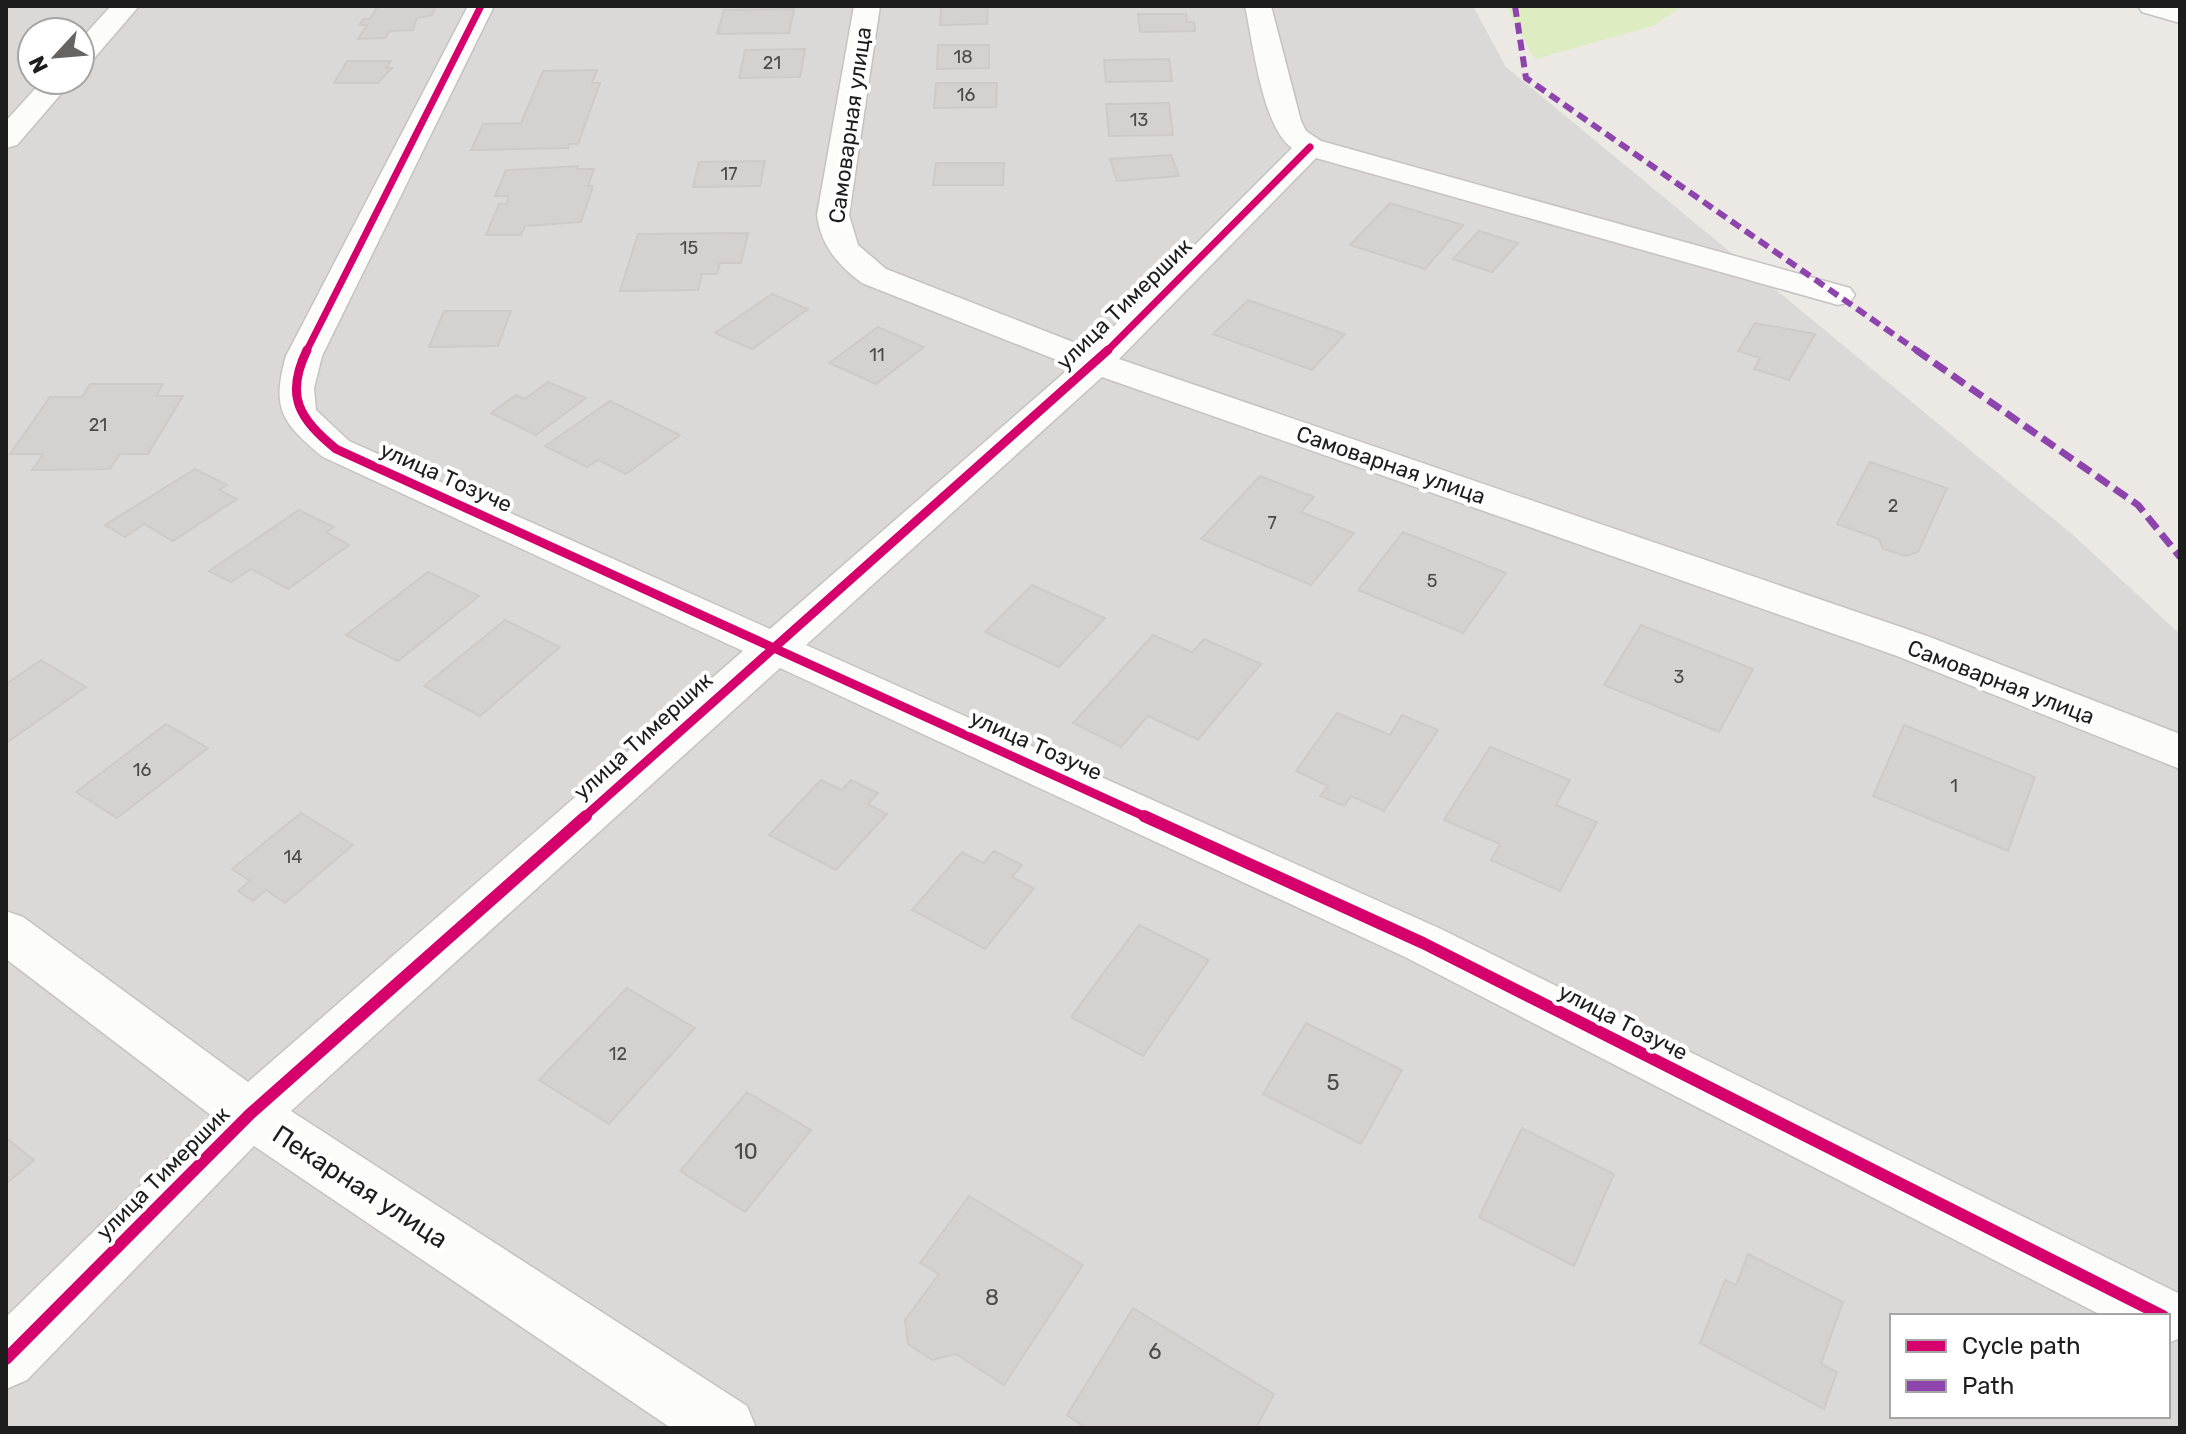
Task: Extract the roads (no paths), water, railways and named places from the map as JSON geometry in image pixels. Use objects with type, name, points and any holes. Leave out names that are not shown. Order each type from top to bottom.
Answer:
[{"type":"street","points":[[96,39],[126,6]]},
{"type":"street","name":"улица Тозуче","points":[[481,6],[304,356],[293,392],[305,424],[336,449],[1423,943],[2160,1314]]},
{"type":"street","name":"Самоварная улица","points":[[867,6],[833,215],[835,238],[852,261],[874,276],[1096,363],[1912,646],[2180,752]]},
{"type":"street","points":[[1258,6],[1286,121],[1294,136],[1310,147],[1838,295]]},
{"type":"street","points":[[2151,6],[2180,15]]},
{"type":"street","points":[[6,139],[45,96]]},
{"type":"street","name":"улица Тимершик","points":[[6,1359],[250,1114],[772,647],[1096,363],[1310,147]]},
{"type":"street","name":"Пекарная улица","points":[[6,931],[250,1114],[725,1428]]}]
